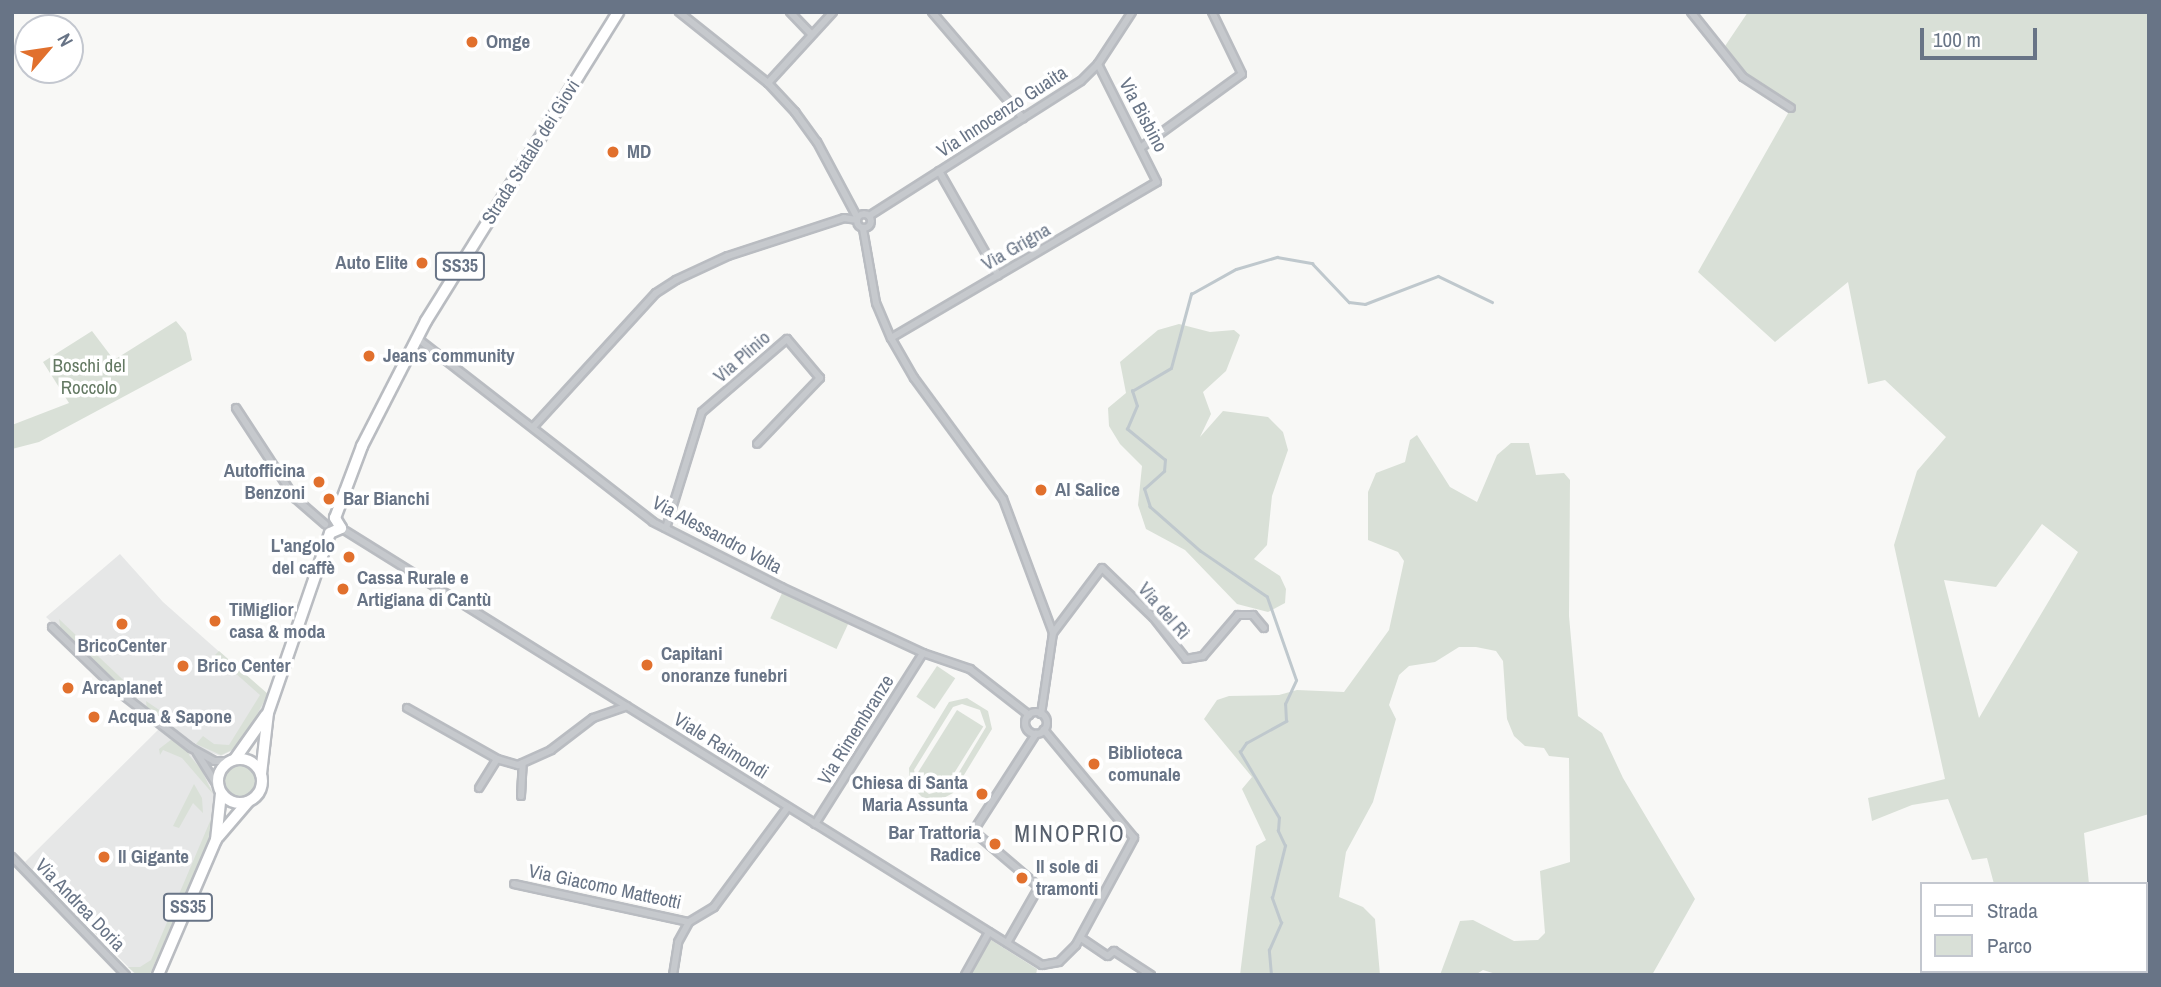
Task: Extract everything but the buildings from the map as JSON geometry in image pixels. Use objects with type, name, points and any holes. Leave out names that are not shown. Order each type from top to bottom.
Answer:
[{"type":"main road","name":"Strada Statale dei Giovi","points":[[261,774],[268,713],[362,446],[417,338],[618,12]]},
{"type":"main road","name":"Strada Statale dei Giovi","points":[[232,760],[268,713]]},
{"type":"main road","points":[[232,760],[248,760],[261,774]]},
{"type":"main road","name":"SS35","points":[[216,840],[220,771],[232,760]]},
{"type":"main road","name":"SS35","points":[[158,975],[216,840],[248,802],[260,793],[261,774]]},
{"type":"main road","points":[[220,790],[233,803],[248,802]]},
{"type":"street","points":[[680,12],[768,83],[817,142],[863,229],[876,303],[891,338],[927,398],[1003,499],[1053,634],[1041,714],[1047,722],[1044,730],[1036,734],[976,827],[989,845],[1039,887],[1007,943]]},
{"type":"street","points":[[790,12],[810,33]]},
{"type":"street","points":[[768,83],[810,33],[833,12]]},
{"type":"street","points":[[932,12],[1023,118]]},
{"type":"street","name":"Via Innocenzo Guaita","points":[[869,216],[1081,81],[1098,64],[1132,12]]},
{"type":"street","points":[[1143,146],[1242,74],[1212,12]]},
{"type":"street","points":[[1691,12],[1743,77],[1791,108]]},
{"type":"street","name":"Via Bisbino","points":[[1098,64],[1143,146],[1157,183]]},
{"type":"street","points":[[939,171],[998,275]]},
{"type":"street","name":"Via Grigna","points":[[891,338],[1157,183]]},
{"type":"street","points":[[534,426],[656,293],[677,280],[729,256],[844,218],[869,216],[870,224],[863,229]]},
{"type":"street","name":"Via Alessandro Volta","points":[[417,338],[666,528],[923,653],[970,669],[1029,715]]},
{"type":"street","name":"Via Plinio","points":[[666,528],[702,412],[787,339],[820,378],[757,444]]},
{"type":"street","name":"Viale Raimondi","points":[[236,408],[295,498],[333,526],[989,932],[1048,964],[1066,957],[1080,938],[1134,838],[1044,730]]},
{"type":"street","name":"Via del Rì","points":[[1053,634],[1102,568],[1153,617],[1186,660],[1203,656],[1238,615],[1252,615],[1265,628]]},
{"type":"street","points":[[52,627],[119,692],[196,752],[214,761],[232,760]]},
{"type":"street","name":"Via Rimembranze","points":[[816,824],[923,653]]},
{"type":"street","points":[[407,708],[497,760],[523,764],[551,750],[593,718],[627,706]]},
{"type":"street","points":[[1036,734],[1026,727],[1029,715],[1041,714]]},
{"type":"street","points":[[196,752],[220,790]]},
{"type":"street","points":[[479,788],[497,760]]},
{"type":"street","points":[[521,796],[523,764]]},
{"type":"street","name":"Via Giacomo Matteotti","points":[[673,975],[678,942],[689,922],[714,908],[788,807]]},
{"type":"street","name":"Via Andrea Doria","points":[[12,857],[126,975]]},
{"type":"street","name":"Via Giacomo Matteotti","points":[[514,884],[689,922]]},
{"type":"street","points":[[965,975],[989,932]]},
{"type":"street","points":[[1080,938],[1108,956],[1114,951],[1151,975]]},
{"type":"shaded area","points":[[120,554],[163,602],[268,695],[260,716],[235,749],[221,756],[203,750],[196,760],[213,791],[215,823],[151,975],[136,975],[25,862],[164,724],[130,698],[46,617]]},
{"type":"green space","points":[[1748,12],[2149,12],[2149,814],[2084,833],[2089,882],[1993,882],[1987,858],[1972,860],[1948,799],[1912,805],[1872,821],[1868,798],[1945,779],[1894,545],[1917,471],[1946,437],[1885,380],[1868,384],[1848,282],[1775,342],[1698,272],[1791,108],[1743,77],[1721,52]],"holes":[[[2042,524],[2078,552],[1979,718],[1944,580],[1996,587]]]},
{"type":"green space","name":"Boschi del Roccolo","points":[[176,321],[186,333],[192,360],[39,442],[12,449],[12,425],[69,403],[43,362],[92,331],[114,360]]},
{"type":"green space","points":[[1179,324],[1210,332],[1234,330],[1240,335],[1226,371],[1203,392],[1211,414],[1200,437],[1223,411],[1268,417],[1283,432],[1288,450],[1272,496],[1267,545],[1254,559],[1280,576],[1286,589],[1285,603],[1268,612],[1237,604],[1185,550],[1146,529],[1138,505],[1142,466],[1120,444],[1109,426],[1108,408],[1126,393],[1120,362],[1158,330]]},
{"type":"green space","points":[[1417,435],[1450,487],[1477,502],[1497,455],[1511,443],[1529,443],[1536,475],[1564,473],[1570,480],[1569,616],[1578,716],[1602,733],[1623,778],[1695,899],[1652,975],[1499,975],[1483,970],[1475,975],[1440,975],[1460,921],[1473,920],[1514,941],[1538,940],[1545,933],[1540,871],[1570,862],[1569,758],[1549,756],[1544,748],[1525,746],[1514,736],[1507,719],[1503,661],[1496,651],[1459,647],[1435,662],[1409,666],[1399,675],[1389,705],[1396,719],[1373,802],[1346,852],[1339,897],[1363,907],[1375,919],[1380,975],[1240,975],[1256,846],[1266,840],[1242,789],[1252,777],[1204,719],[1217,700],[1229,696],[1279,695],[1297,690],[1344,692],[1389,630],[1404,561],[1398,552],[1368,540],[1368,492],[1376,473],[1405,462],[1410,440]]},
{"type":"green space","points":[[783,591],[849,622],[836,649],[770,618]]},
{"type":"green space","points":[[59,619],[139,695],[136,699],[61,631]]},
{"type":"green space","points":[[219,651],[268,694],[248,731],[234,749],[221,755],[196,744],[203,736],[214,744],[229,745],[260,695],[215,655]]},
{"type":"green space","points":[[937,666],[955,678],[935,709],[916,697]]},
{"type":"green space","points":[[967,698],[988,711],[992,729],[953,793],[938,801],[922,797],[910,785],[909,768],[949,702]],"holes":[[[962,704],[980,710],[986,727],[949,789],[929,794],[918,786],[914,770],[953,707]]]},
{"type":"green space","points":[[146,701],[171,718],[167,724],[147,710]]},
{"type":"green space","points":[[957,710],[983,726],[944,789],[918,773]]},
{"type":"green space","points":[[172,739],[190,752],[189,755],[201,769],[213,794],[182,758],[163,750],[160,755],[159,749]]},
{"type":"green space","points":[[240,764],[252,769],[257,781],[252,793],[240,798],[228,793],[223,781],[228,769]]},
{"type":"green space","points":[[194,784],[202,798],[203,813],[193,803],[179,828],[173,826]]},
{"type":"green space","points":[[214,812],[211,835],[150,974],[137,975],[128,967],[140,967],[151,960]]},
{"type":"green space","points":[[988,938],[1037,969],[1036,975],[968,975]]},
{"type":"green space","points":[[2149,954],[2149,975],[2013,975],[2147,973]]},
{"type":"waterway","points":[[1271,975],[1269,950],[1281,923],[1272,898],[1285,846],[1278,831],[1279,818],[1240,752],[1246,743],[1286,721],[1285,704],[1296,680],[1267,597],[1200,551],[1150,507],[1144,489],[1164,471],[1165,460],[1127,429],[1137,406],[1132,391],[1171,368],[1191,294],[1236,269],[1277,257],[1312,263],[1349,302],[1365,304],[1438,276],[1492,302]]},
{"type":"place","name":"Omge","points":[[472,42]]},
{"type":"place","name":"MD","points":[[613,152]]},
{"type":"place","name":"Auto Elite","points":[[422,263]]},
{"type":"place","name":"Jeans community","points":[[369,356]]},
{"type":"place","name":"Autofficina Benzoni","points":[[319,482]]},
{"type":"place","name":"Al Salice","points":[[1041,490]]},
{"type":"place","name":"Bar Bianchi","points":[[329,499]]},
{"type":"place","name":"L'angolo del caffè","points":[[349,557]]},
{"type":"place","name":"Cassa Rurale e Artigiana di Cantù","points":[[343,589]]},
{"type":"place","name":"TiMiglior casa & moda","points":[[215,621]]},
{"type":"place","name":"BricoCenter","points":[[122,624]]},
{"type":"place","name":"Capitani onoranze funebri","points":[[647,665]]},
{"type":"place","name":"Brico Center","points":[[183,666]]},
{"type":"place","name":"Arcaplanet","points":[[68,688]]},
{"type":"place","name":"Acqua & Sapone","points":[[94,717]]},
{"type":"place","name":"Biblioteca comunale","points":[[1094,764]]},
{"type":"place","name":"Chiesa di Santa Maria Assunta","points":[[982,794]]},
{"type":"place","name":"Bar Trattoria Radice","points":[[995,844]]},
{"type":"place","name":"Il Gigante","points":[[104,857]]},
{"type":"place","name":"Il sole di tramonti","points":[[1022,878]]},
{"type":"district","name":"MINOPRIO","points":[[1070,834]]}]
